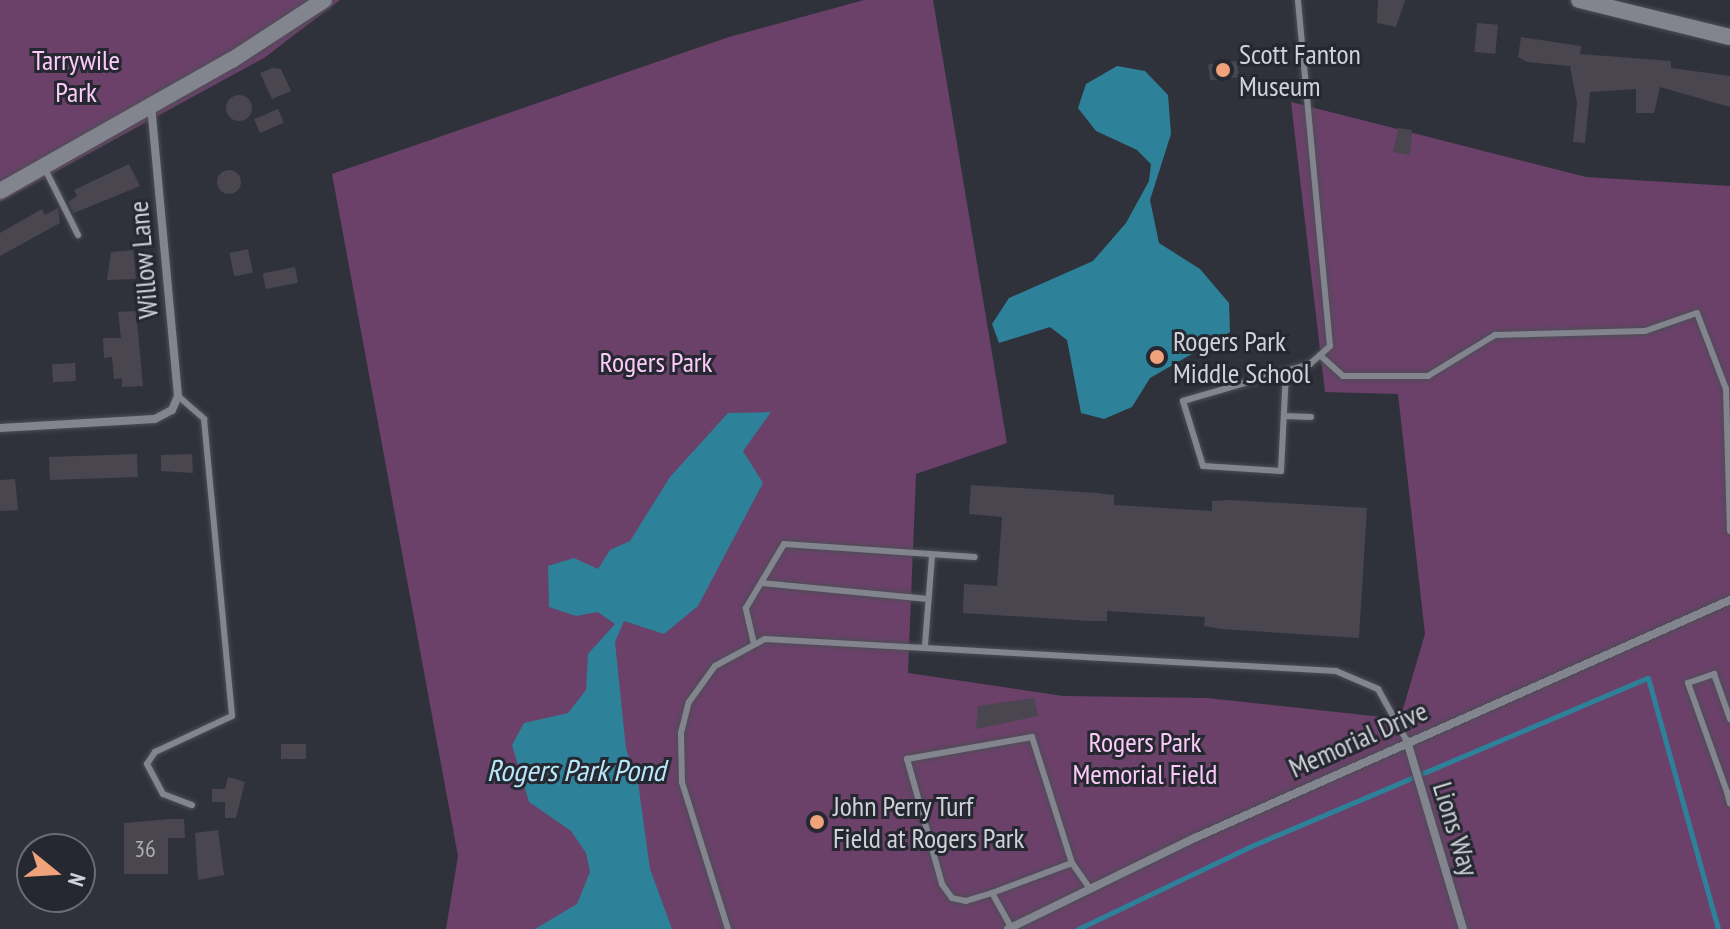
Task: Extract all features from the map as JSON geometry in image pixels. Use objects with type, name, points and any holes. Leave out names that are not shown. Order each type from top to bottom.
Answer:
[{"type":"street","points":[[0,191],[324,0]]},
{"type":"street","points":[[1579,0],[1730,37]]},
{"type":"street","name":"Willow Lane","points":[[0,428],[155,419],[172,410],[178,396],[151,104]]},
{"type":"street","name":"Memorial Drive","points":[[1010,928],[1407,741],[1730,600]]},
{"type":"street","name":"Lions Way","points":[[1407,741],[1463,929]]},
{"type":"lane","points":[[1298,0],[1332,325],[1322,357]]},
{"type":"lane","points":[[43,166],[78,235]]},
{"type":"lane","points":[[1322,357],[1343,376],[1428,376],[1495,335],[1645,331],[1697,313],[1726,389],[1730,531]]},
{"type":"lane","points":[[1286,372],[1281,471],[1203,466],[1183,401],[1286,372],[1322,357]]},
{"type":"lane","points":[[178,396],[204,419],[232,716],[155,752],[147,764],[163,794],[192,805]]},
{"type":"lane","points":[[1284,416],[1311,417]]},
{"type":"lane","points":[[754,644],[746,608],[784,544],[975,557]]},
{"type":"lane","points":[[925,645],[932,556]]},
{"type":"lane","points":[[761,583],[928,599]]},
{"type":"lane","points":[[728,929],[682,782],[681,733],[689,702],[709,673],[722,658],[754,644],[810,638],[1336,671],[1378,689],[1407,741]]},
{"type":"lane","points":[[1730,719],[1714,674],[1688,683],[1730,804]]},
{"type":"lane","points":[[1072,863],[966,901],[952,898],[942,884],[907,759],[1032,737],[1072,863],[1090,889]]},
{"type":"lane","points":[[992,893],[1010,928]]},
{"type":"green space","name":"Tarrywile Park","points":[[0,0],[340,0],[264,58],[0,202]]},
{"type":"green space","name":"Rogers Park","points":[[864,0],[933,0],[1007,443],[916,474],[908,673],[1063,696],[1207,698],[1400,719],[1425,634],[1398,394],[1325,392],[1291,102],[1586,177],[1730,186],[1730,929],[446,929],[458,856],[332,174],[729,37]]},
{"type":"water","points":[[1117,66],[1145,71],[1168,95],[1171,134],[1150,200],[1159,243],[1200,269],[1229,303],[1230,332],[1150,378],[1132,407],[1104,419],[1081,413],[1067,340],[1050,327],[999,343],[992,324],[1009,298],[1093,261],[1126,223],[1149,181],[1151,164],[1137,150],[1096,131],[1078,108],[1086,84]]},
{"type":"water","name":"Rogers Park Pond","points":[[771,412],[743,451],[763,483],[698,606],[664,634],[624,621],[615,642],[626,749],[638,782],[650,869],[672,929],[535,929],[577,904],[590,872],[586,853],[571,831],[529,802],[512,745],[524,723],[568,713],[586,690],[588,654],[615,624],[598,612],[576,616],[549,607],[548,566],[574,558],[598,569],[610,550],[630,541],[670,477],[728,413]]},
{"type":"building","points":[[1378,0],[1405,0],[1396,27],[1377,23]]},
{"type":"building","points":[[1477,23],[1498,25],[1495,54],[1474,52]]},
{"type":"building","points":[[1521,37],[1581,46],[1580,54],[1671,61],[1671,68],[1730,76],[1730,107],[1660,87],[1654,113],[1636,113],[1636,89],[1590,92],[1585,143],[1573,142],[1577,103],[1570,66],[1527,62],[1518,57]]},
{"type":"building","name":"Scott Fanton Museum","points":[[1237,61],[1239,77],[1210,80],[1208,65]]},
{"type":"building","points":[[272,68],[281,69],[291,91],[272,99],[260,73]]},
{"type":"building","points":[[239,95],[248,99],[252,108],[248,117],[239,121],[230,117],[226,108],[230,99]]},
{"type":"building","points":[[278,109],[284,123],[260,133],[254,119]]},
{"type":"building","points":[[1398,128],[1412,130],[1410,155],[1393,152]]},
{"type":"building","points":[[129,164],[140,186],[74,213],[68,202],[77,196],[74,190]]},
{"type":"building","points":[[224,170],[234,170],[241,177],[241,187],[234,194],[224,194],[217,187],[217,177]]},
{"type":"building","points":[[58,208],[60,223],[0,256],[0,233],[42,209],[45,215]]},
{"type":"building","points":[[248,249],[253,272],[234,276],[229,253]]},
{"type":"building","points":[[133,250],[136,279],[107,280],[111,252]]},
{"type":"building","points":[[295,267],[298,283],[266,289],[263,273]]},
{"type":"building","points":[[136,311],[143,386],[122,387],[122,378],[114,379],[112,357],[104,358],[103,338],[121,338],[118,312]]},
{"type":"building","points":[[75,363],[76,381],[53,382],[52,364]]},
{"type":"building","points":[[137,454],[138,477],[50,480],[49,457]]},
{"type":"building","points":[[192,454],[193,473],[161,471],[161,455]]},
{"type":"building","points":[[15,479],[18,510],[0,511],[0,480]]},
{"type":"building","points":[[971,485],[1097,493],[1114,495],[1114,505],[1212,511],[1212,501],[1230,500],[1367,508],[1359,638],[1222,629],[1204,626],[1205,617],[1107,611],[1107,621],[1089,621],[963,613],[964,584],[997,586],[1002,517],[969,514]]},
{"type":"building","points":[[1034,698],[1038,716],[976,729],[978,706]]},
{"type":"building","points":[[281,744],[306,744],[306,759],[281,759]]},
{"type":"building","points":[[228,777],[245,782],[236,818],[225,818],[225,802],[212,802],[212,789],[225,789]]},
{"type":"building","points":[[184,819],[185,838],[168,838],[168,874],[124,874],[124,823]]},
{"type":"building","points":[[218,830],[224,875],[198,880],[195,833]]},
{"type":"waterway","points":[[1078,929],[1249,847],[1648,678],[1718,929]]},
{"type":"place","name":"Scott Fanton Museum","points":[[1223,70]]},
{"type":"place","name":"Rogers Park Middle School","points":[[1157,357]]},
{"type":"place","name":"John Perry Turf Field at Rogers Park","points":[[817,822]]},
{"type":"park label","name":"Rogers Park Memorial Field","points":[[1145,758]]}]
